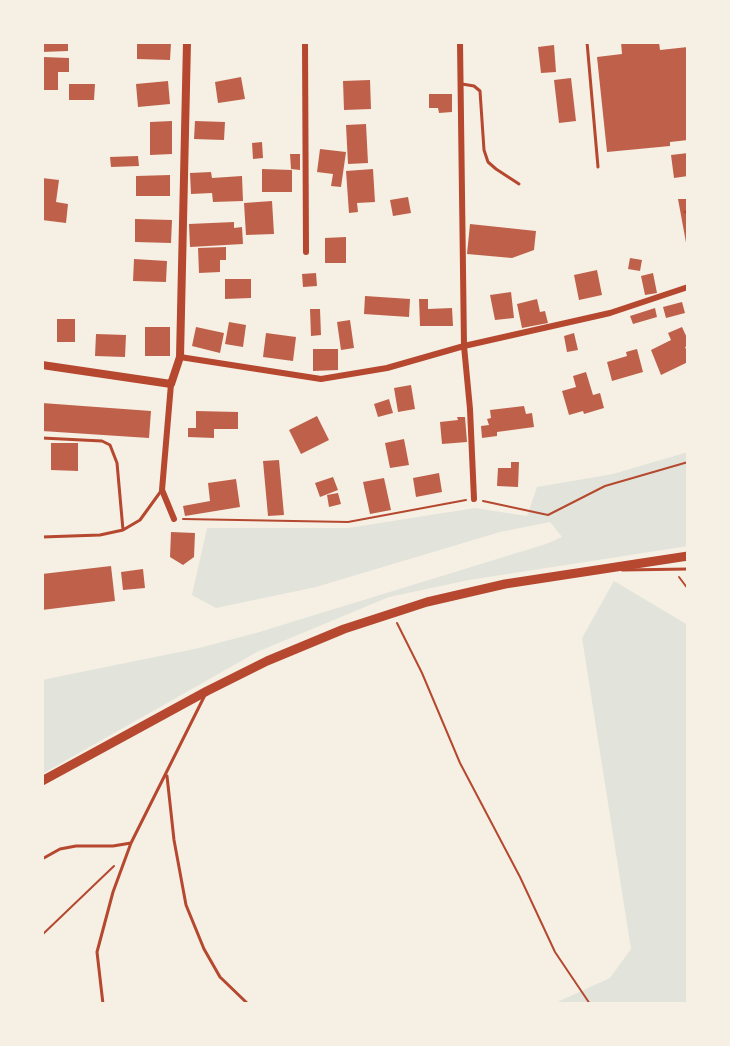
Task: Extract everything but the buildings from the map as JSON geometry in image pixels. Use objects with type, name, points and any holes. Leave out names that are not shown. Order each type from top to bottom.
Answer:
[{"type":"highway","points":[[42,781],[207,691],[267,661],[344,629],[427,602],[505,584],[688,556]]},
{"type":"street","points":[[174,519],[162,490],[171,384],[180,357],[187,42]]},
{"type":"street","points":[[305,42],[306,252]]},
{"type":"street","points":[[460,42],[464,346],[470,409],[474,499]]},
{"type":"street","points":[[180,357],[321,379],[387,368],[464,346],[610,313],[688,287]]},
{"type":"street","points":[[42,365],[171,384]]},
{"type":"lane","points":[[587,42],[598,167]]},
{"type":"lane","points":[[460,84],[474,86],[480,91],[484,150],[488,162],[519,184]]},
{"type":"lane","points":[[42,438],[102,441],[110,445],[117,463],[123,530]]},
{"type":"lane","points":[[42,537],[100,534],[123,530],[140,520],[162,490]]},
{"type":"lane","points":[[581,572],[688,569]]},
{"type":"lane","points":[[103,1004],[98,952],[113,892],[131,843],[207,691]]},
{"type":"lane","points":[[167,774],[174,840],[186,905],[204,949],[220,977],[248,1004]]},
{"type":"lane","points":[[42,859],[60,849],[76,846],[113,846],[131,843]]},
{"type":"path","points":[[174,519],[348,522],[474,499],[548,515],[605,486],[688,462]]},
{"type":"path","points":[[673,569],[688,589]]},
{"type":"path","points":[[391,613],[422,673],[460,763],[520,877],[555,952],[590,1004]]},
{"type":"path","points":[[42,935],[127,854]]},
{"type":"shaded area","points":[[688,452],[688,546],[469,580],[389,597],[257,652],[42,774],[42,680],[199,648],[256,633],[546,544],[562,537],[550,522],[500,532],[316,587],[216,608],[192,595],[207,528],[348,528],[475,508],[527,516],[537,487],[613,474]]},
{"type":"shaded area","points":[[614,581],[688,625],[688,1004],[553,1004],[610,978],[631,949],[582,638]]}]
